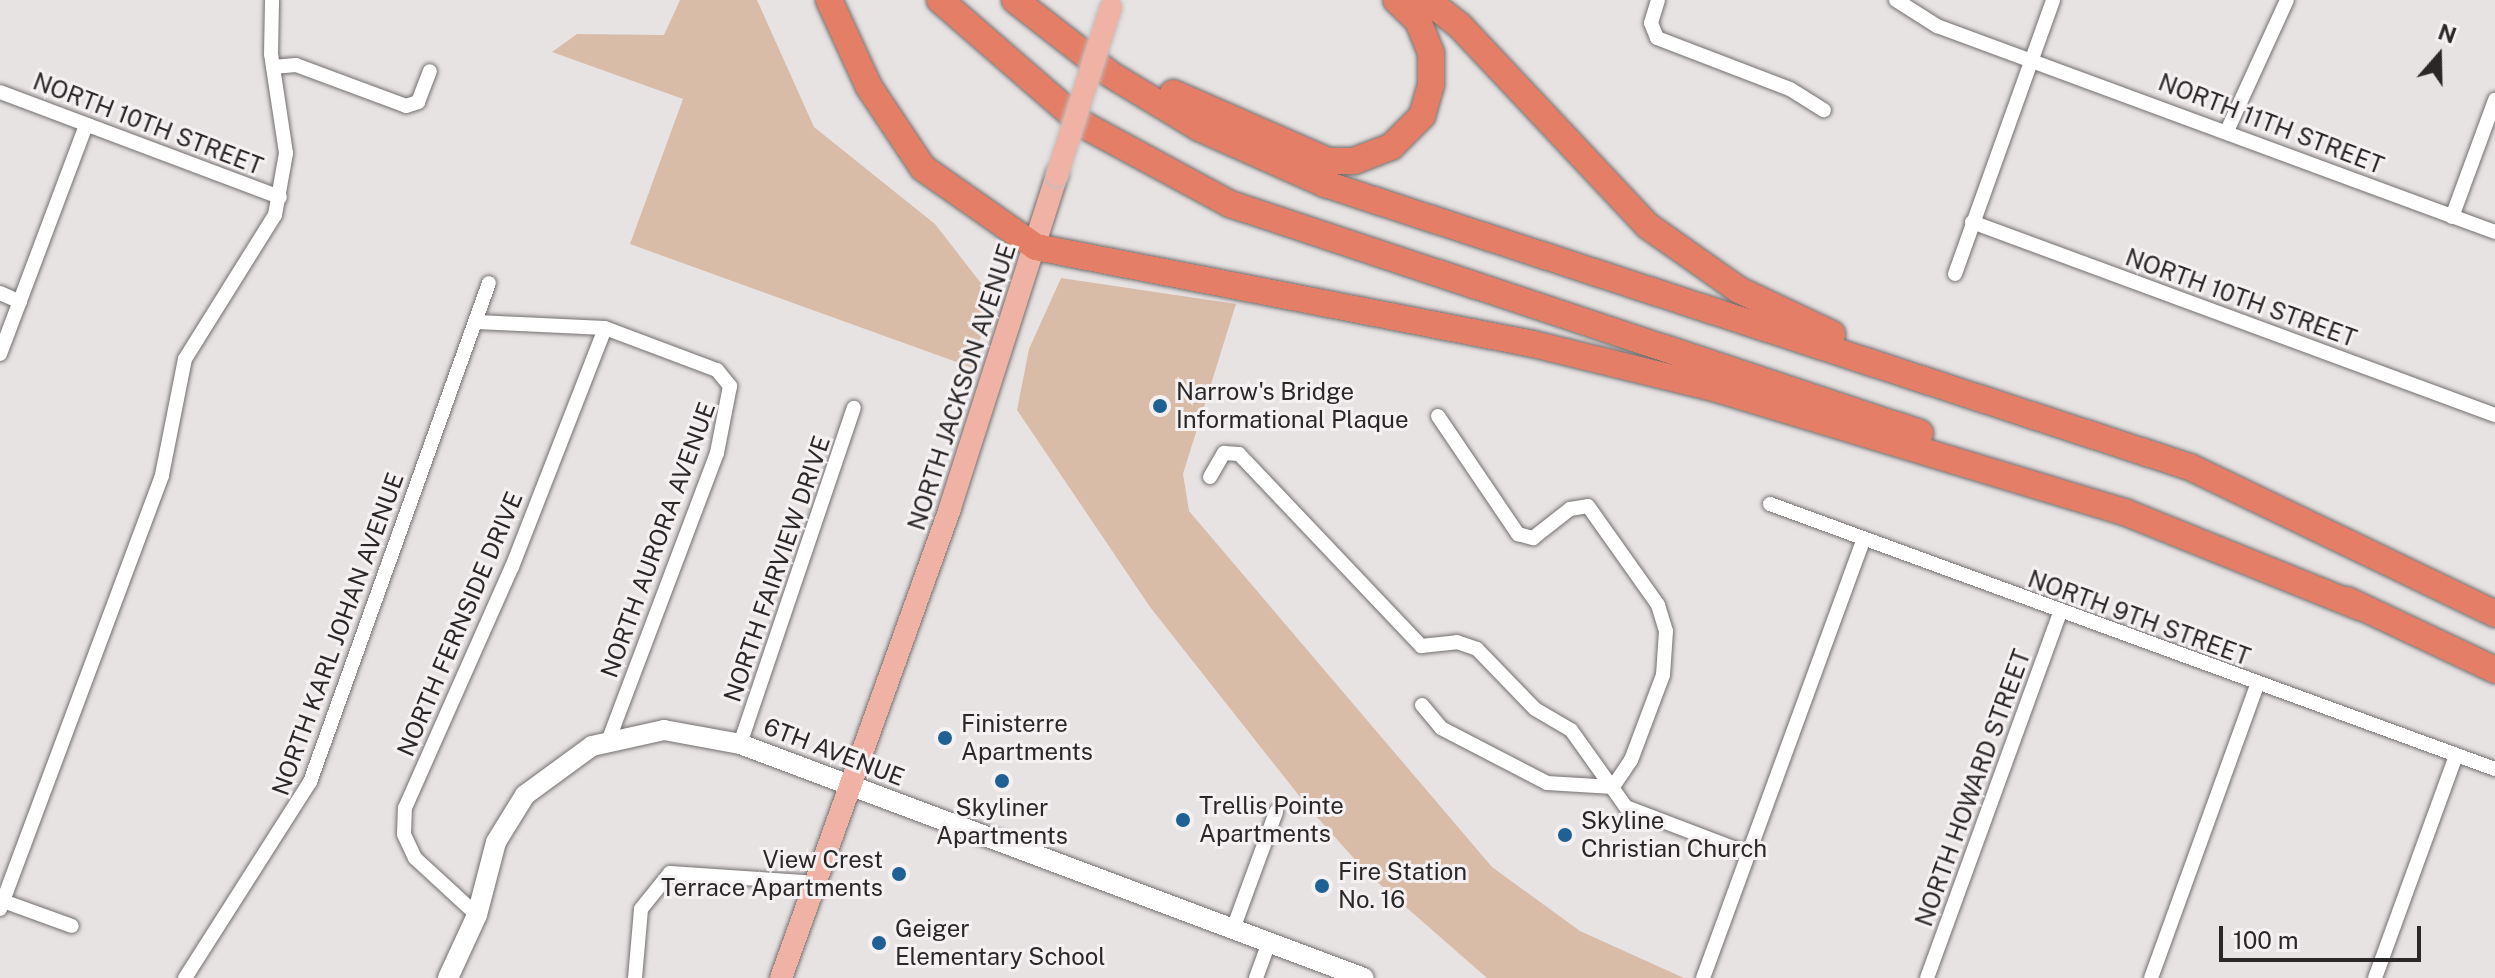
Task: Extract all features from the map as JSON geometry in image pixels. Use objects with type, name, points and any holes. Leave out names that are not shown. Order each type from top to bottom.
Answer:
[{"type":"highway","points":[[829,0],[869,87],[923,168],[1036,247],[1533,344],[1717,389],[2127,513],[2360,607]]},
{"type":"highway","points":[[940,0],[1084,125],[1230,204],[2119,500],[2495,670]]},
{"type":"highway","points":[[1017,0],[1193,106],[1284,145],[1354,161],[1391,147],[1422,116],[1431,85],[1431,53],[1418,21],[1396,0]]},
{"type":"highway","points":[[1017,0],[1110,74],[1186,121],[1325,184],[2190,467],[2495,614]]},
{"type":"highway","points":[[1427,0],[1494,61],[1604,187],[1691,260],[1776,309],[1975,396]]},
{"type":"main road","name":"NORTH JACKSON AVENUE","points":[[781,978],[1036,247],[1113,0]]},
{"type":"street","points":[[72,926],[2,905],[162,475],[185,359],[209,312],[256,253],[280,197],[286,153],[273,67],[272,0]]},
{"type":"street","points":[[1658,0],[1651,23],[1657,38],[1790,89],[1824,110]]},
{"type":"street","name":"NORTH 11TH STREET","points":[[1896,0],[1937,26],[2031,58],[2495,232]]},
{"type":"street","points":[[1955,274],[2053,0]]},
{"type":"street","points":[[2227,131],[2287,0]]},
{"type":"street","points":[[273,67],[296,65],[406,106],[418,102],[430,71]]},
{"type":"street","name":"NORTH 10TH STREET","points":[[0,92],[280,197]]},
{"type":"street","points":[[2452,217],[2495,100]]},
{"type":"street","points":[[0,354],[86,125]]},
{"type":"street","name":"NORTH 10TH STREET","points":[[1972,222],[2495,415]]},
{"type":"street","name":"NORTH KARL JOHAN AVENUE","points":[[185,978],[310,782],[489,283]]},
{"type":"street","points":[[0,293],[20,302]]},
{"type":"street","points":[[477,322],[605,328]]},
{"type":"street","name":"NORTH AURORA AVENUE","points":[[605,328],[707,365],[726,377],[730,411],[609,739]]},
{"type":"street","name":"NORTH FERNSIDE DRIVE","points":[[477,915],[415,858],[405,808],[512,567],[605,328]]},
{"type":"street","name":"NORTH FAIRVIEW DRIVE","points":[[740,744],[854,408]]},
{"type":"street","points":[[1438,416],[1518,534],[1533,538],[1570,509],[1588,506],[1655,597],[1666,631],[1663,675],[1631,760],[1613,787]]},
{"type":"street","points":[[1210,477],[1224,453],[1239,454],[1421,646],[1457,642],[1490,657],[1535,709],[1571,730],[1626,807],[1749,854]]},
{"type":"street","name":"NORTH 9TH STREET","points":[[1770,504],[2455,758],[2495,769]]},
{"type":"street","points":[[1703,978],[1863,540]]},
{"type":"street","name":"NORTH HOWARD STREET","points":[[1927,978],[2060,613]]},
{"type":"street","points":[[2151,978],[2257,685]]},
{"type":"street","points":[[1422,705],[1441,728],[1547,783],[1613,787]]},
{"type":"street","name":"6TH AVENUE","points":[[448,978],[477,915],[496,842],[525,795],[558,765],[609,739],[664,730],[740,744],[1364,978]]},
{"type":"street","points":[[2375,978],[2455,758]]},
{"type":"street","points":[[1233,929],[1276,812]]},
{"type":"street","points":[[635,978],[641,909],[670,873],[815,883]]},
{"type":"street","points":[[1256,978],[1269,943]]},
{"type":"shaded area","points":[[680,0],[757,0],[814,127],[935,224],[991,296],[973,368],[630,244],[683,99],[552,52],[577,34],[664,35]]},
{"type":"shaded area","points":[[1061,278],[1236,304],[1183,474],[1189,511],[1492,867],[1580,931],[1684,978],[1487,978],[1367,873],[1308,807],[1150,607],[1017,410],[1029,349]]},
{"type":"place","name":"Narrow's Bridge Informational Plaque","points":[[1160,406]]},
{"type":"place","name":"Finisterre Apartments","points":[[945,738]]},
{"type":"place","name":"Skyliner Apartments","points":[[1002,781]]},
{"type":"place","name":"Trellis Pointe Apartments","points":[[1183,820]]},
{"type":"place","name":"Skyline Christian Church","points":[[1565,835]]},
{"type":"place","name":"View Crest Terrace Apartments","points":[[899,874]]},
{"type":"place","name":"Fire Station No. 16","points":[[1322,886]]},
{"type":"place","name":"Geiger Elementary School","points":[[879,943]]}]
